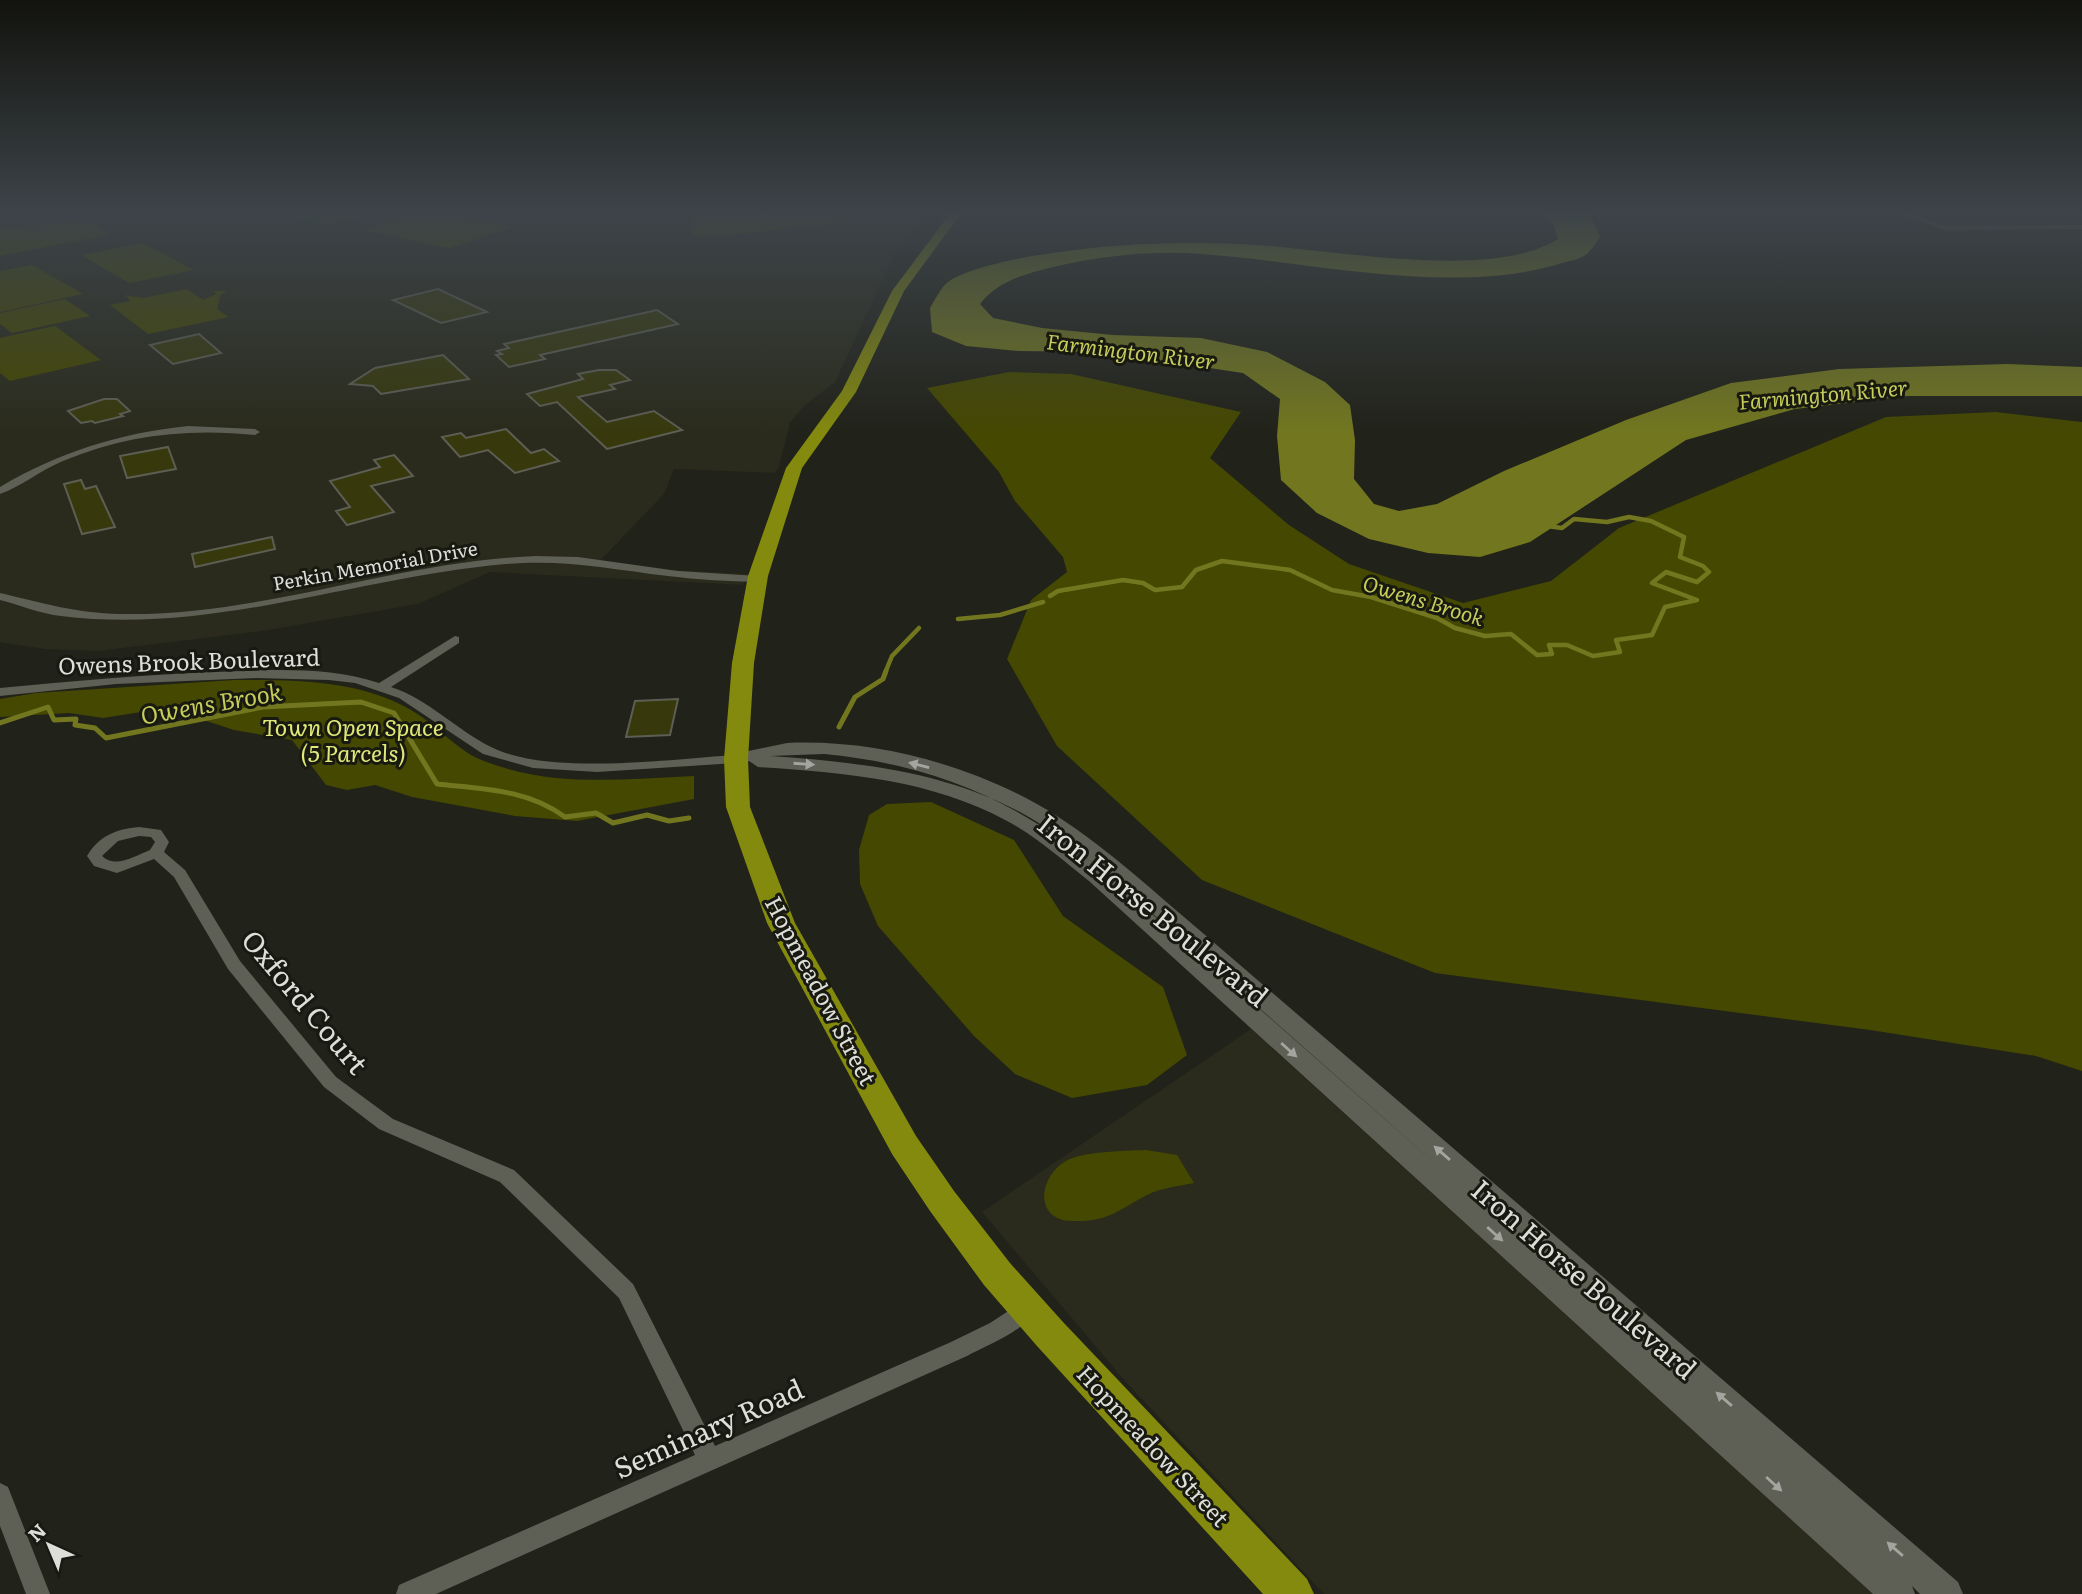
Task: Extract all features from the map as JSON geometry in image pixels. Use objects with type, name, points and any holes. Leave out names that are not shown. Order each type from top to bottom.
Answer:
[{"type":"highway","name":"Hopmeadow Street","points":[[901,286],[849,392],[794,467],[758,579],[743,663],[736,759],[738,807],[781,923],[904,1145],[979,1250],[1028,1308],[1292,1594]]},
{"type":"street","points":[[0,491],[75,453],[130,437],[200,427],[255,432]]},
{"type":"street","name":"Perkin Memorial Drive","points":[[0,596],[57,612],[113,616],[172,614],[484,564],[551,559],[590,561],[670,574],[758,579]]},
{"type":"street","points":[[382,687],[455,640]]},
{"type":"street","name":"Owens Brook Boulevard","points":[[0,692],[62,683],[257,674],[329,676],[382,687],[426,708],[488,751],[533,764],[597,768],[736,759]]},
{"type":"street","name":"Iron Horse Boulevard","points":[[736,759],[791,748],[852,752],[918,764],[992,790],[1029,808],[1069,834],[1196,939],[1946,1594]]},
{"type":"street","name":"Iron Horse Boulevard","points":[[736,759],[846,767],[936,785],[1010,814],[1054,843],[1096,876],[1898,1594]]},
{"type":"street","name":"Oxford Court","points":[[156,853],[180,874],[234,965],[330,1082],[386,1125],[507,1176],[626,1291],[709,1459]]},
{"type":"street","name":"Seminary Road","points":[[408,1594],[959,1349],[997,1330],[1028,1308]]},
{"type":"street","points":[[0,1495],[38,1594]]},
{"type":"shaded area","points":[[0,286],[879,286],[835,382],[805,405],[790,423],[779,467],[774,473],[674,469],[664,494],[595,566],[748,574],[743,585],[490,572],[418,604],[262,631],[98,651],[44,649],[0,642]]},
{"type":"shaded area","points":[[1251,1029],[1873,1594],[1324,1594],[1125,1381],[982,1212]]},
{"type":"green space","points":[[0,286],[70,286],[83,294],[0,312]]},
{"type":"green space","points":[[187,289],[203,300],[216,294],[214,291],[227,291],[221,294],[217,309],[229,317],[148,334],[110,305],[130,301],[126,295],[143,298]]},
{"type":"green space","points":[[65,299],[90,316],[12,333],[0,324],[0,313]]},
{"type":"green space","points":[[55,326],[101,360],[10,381],[0,373],[0,338]]},
{"type":"green space","points":[[1009,372],[1071,374],[1241,412],[1210,458],[1289,525],[1349,564],[1463,603],[1551,581],[1619,528],[1886,417],[1996,412],[2082,422],[2082,1071],[2036,1056],[1870,1030],[1435,973],[1202,880],[1057,746],[1007,659],[1031,600],[1067,572],[1063,557],[1015,501],[999,472],[927,388]]},
{"type":"green space","name":"Town Open Space (5 Parcels)","points":[[234,680],[330,684],[376,694],[419,715],[475,757],[510,770],[588,780],[694,776],[694,799],[577,821],[515,816],[412,797],[375,785],[347,790],[326,785],[292,740],[234,730],[185,714],[186,705],[103,718],[69,713],[0,717],[0,699],[36,693]]},
{"type":"green space","points":[[931,802],[1014,840],[1063,916],[1163,987],[1187,1055],[1147,1085],[1072,1098],[1015,1074],[974,1036],[878,926],[860,884],[859,850],[869,815],[887,804]]},
{"type":"green space","points":[[1146,1150],[1177,1155],[1194,1183],[1152,1193],[1113,1214],[1085,1221],[1060,1219],[1046,1206],[1044,1197],[1050,1177],[1066,1161],[1093,1153]]},
{"type":"water","name":"Farmington River","points":[[944,286],[1000,286],[980,304],[993,318],[1042,328],[1113,335],[1201,338],[1267,352],[1325,382],[1350,405],[1355,440],[1354,479],[1374,504],[1399,511],[1437,504],[1504,471],[1626,420],[1731,383],[1839,369],[2007,364],[2082,367],[2082,396],[1908,396],[1795,409],[1686,440],[1530,542],[1480,557],[1428,553],[1369,539],[1317,513],[1281,480],[1277,436],[1280,399],[1243,373],[1103,352],[1019,351],[966,346],[932,332],[930,308]]},
{"type":"building","points":[[438,289],[487,312],[441,323],[393,300]]},
{"type":"building","points":[[657,310],[678,324],[540,355],[545,359],[509,367],[496,355],[502,354],[497,351],[509,348],[504,344]]},
{"type":"building","points":[[199,334],[221,353],[173,364],[150,345]]},
{"type":"building","points":[[443,355],[469,379],[381,394],[373,386],[350,384],[375,368]]},
{"type":"building","points":[[616,370],[630,380],[610,385],[615,389],[578,397],[607,422],[654,411],[682,430],[607,449],[557,402],[540,406],[527,394],[583,379],[578,374]]},
{"type":"building","points":[[104,399],[117,399],[130,411],[120,414],[123,416],[95,423],[81,423],[68,411]]},
{"type":"building","points":[[506,429],[531,453],[544,449],[559,461],[515,473],[488,450],[460,457],[442,437],[461,433],[466,438]]},
{"type":"building","points":[[168,447],[176,469],[127,478],[120,456]]},
{"type":"building","points":[[394,455],[413,476],[371,486],[394,512],[347,525],[336,511],[350,507],[330,481],[380,467],[374,460]]},
{"type":"building","points":[[81,480],[85,489],[96,486],[115,527],[82,534],[64,484]]},
{"type":"building","points":[[272,537],[275,549],[195,567],[192,554]]},
{"type":"building","points":[[678,699],[670,735],[626,737],[635,701]]},
{"type":"waterway","name":"Owens Brook","points":[[1050,596],[1058,591],[1123,580],[1143,583],[1155,590],[1182,587],[1196,570],[1222,561],[1290,570],[1332,590],[1371,597],[1437,618],[1455,628],[1485,636],[1511,634],[1537,655],[1552,654],[1549,645],[1567,645],[1593,656],[1620,652],[1616,640],[1652,635],[1665,607],[1697,600],[1652,583],[1666,572],[1697,582],[1709,572],[1703,566],[1680,557],[1684,537],[1651,521],[1629,517],[1607,522],[1574,519],[1562,528],[1547,526]]},
{"type":"waterway","name":"Owens Brook","points":[[958,619],[1000,615],[1043,602]]},
{"type":"waterway","name":"Owens Brook","points":[[885,673],[892,656],[919,628]]},
{"type":"waterway","name":"Owens Brook","points":[[839,727],[855,697],[883,679],[886,671]]},
{"type":"waterway","name":"Owens Brook","points":[[0,723],[48,707],[54,720],[76,719],[75,725],[95,728],[106,738],[263,707],[361,702],[394,713],[437,784],[487,789],[520,796],[565,817],[596,813],[613,823],[647,815],[669,821],[689,818]]}]
